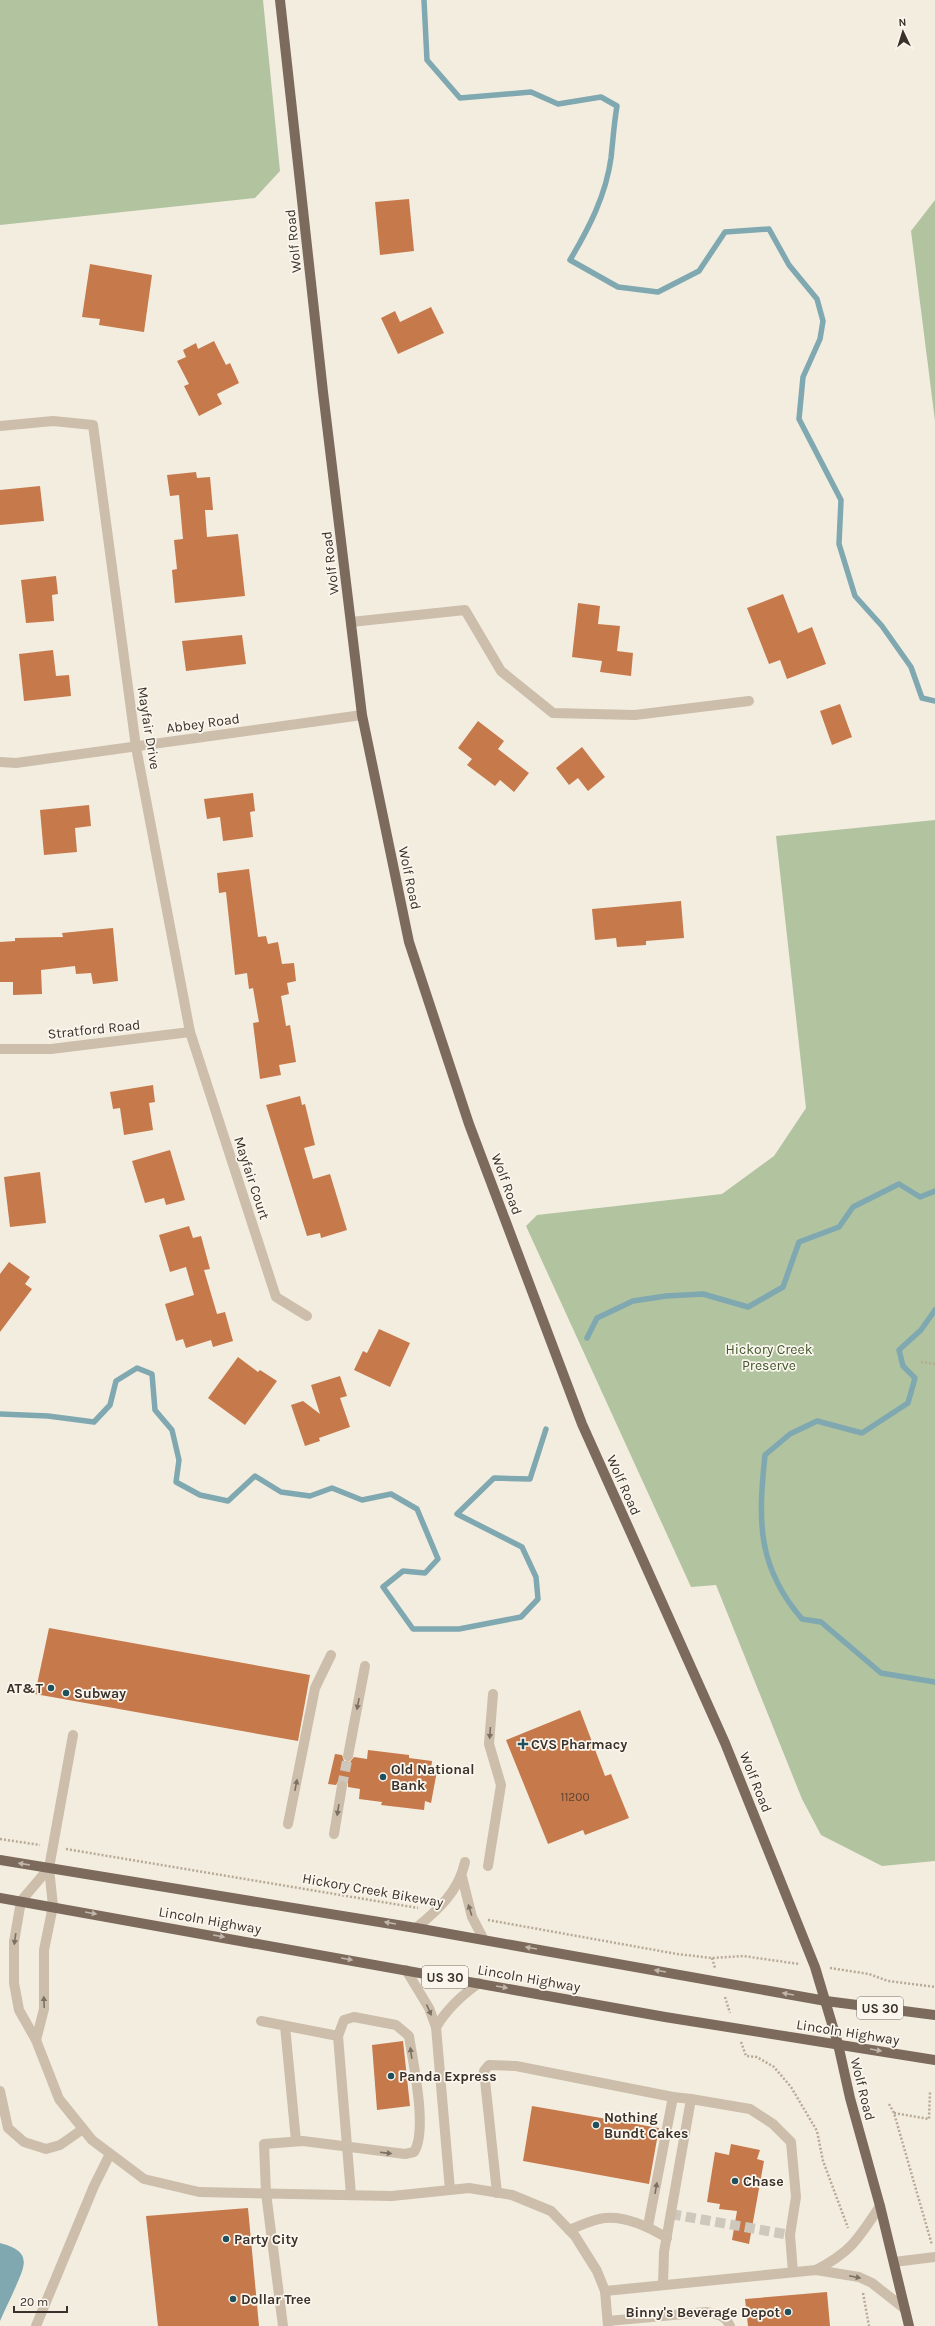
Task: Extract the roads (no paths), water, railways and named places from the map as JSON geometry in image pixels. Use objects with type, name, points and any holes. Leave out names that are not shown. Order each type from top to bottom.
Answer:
[{"type":"main road","name":"Wolf Road","points":[[280,0],[362,715],[409,942],[469,1124],[582,1424],[725,1743],[816,1967],[838,2044],[850,2098],[880,2206],[909,2326]]},
{"type":"main road","name":"Lincoln Highway","points":[[0,1860],[416,1928],[826,2001],[935,2015]]},
{"type":"main road","name":"Lincoln Highway","points":[[0,1898],[53,1906],[736,2029],[935,2060]]},
{"type":"street","name":"Mayfair Drive","points":[[0,426],[53,421],[93,425],[136,747],[190,1032]]},
{"type":"street","points":[[351,622],[465,610],[501,671],[553,713],[636,715],[749,701]]},
{"type":"street","name":"Abbey Road","points":[[0,762],[16,763],[362,715]]},
{"type":"street","name":"Stratford Road","points":[[0,1049],[51,1049],[190,1032]]},
{"type":"street","name":"Mayfair Court","points":[[190,1032],[276,1297],[307,1316]]},
{"type":"street","points":[[288,1824],[315,1688],[331,1655]]},
{"type":"street","points":[[348,1756],[365,1666]]},
{"type":"street","points":[[488,1866],[501,1785],[489,1744],[493,1694]]},
{"type":"street","points":[[36,2040],[44,2009],[44,1950],[53,1906],[48,1868],[73,1735]]},
{"type":"street","points":[[334,1834],[342,1786]]},
{"type":"street","points":[[465,1862],[462,1877],[472,1917],[484,1940]]},
{"type":"street","points":[[48,1868],[21,1901],[14,1942],[14,1983],[19,2010],[36,2040],[59,2099],[92,2140],[144,2179],[199,2192],[392,2196],[469,2188],[512,2195],[551,2211],[575,2236],[597,2271],[605,2291],[608,2324],[706,2312],[718,2314],[727,2320],[730,2326]]},
{"type":"street","points":[[416,1928],[436,1911],[462,1877]]},
{"type":"street","points":[[406,1970],[426,2002],[436,2027],[450,2190]]},
{"type":"street","points":[[436,2027],[448,2009],[463,1994],[479,1983]]},
{"type":"street","points":[[283,2326],[266,2193],[264,2144],[296,2142],[348,2146],[391,2154],[414,2152],[420,2137],[419,2110],[409,2036],[403,2028],[396,2025],[349,2017],[344,2020],[338,2036],[348,2146],[351,2195]]},
{"type":"street","points":[[261,2021],[338,2036]]},
{"type":"street","points":[[285,2026],[296,2142]]},
{"type":"street","points":[[497,2193],[484,2071],[489,2065],[516,2066],[673,2097],[750,2109],[773,2124],[791,2142],[796,2197],[790,2235],[793,2272]]},
{"type":"street","points":[[0,2091],[4,2128],[24,2142],[46,2149],[60,2145],[83,2129]]},
{"type":"street","points":[[648,2226],[673,2097]]},
{"type":"street","points":[[663,2285],[667,2238],[691,2099]]},
{"type":"street","points":[[36,2326],[94,2186],[110,2154]]},
{"type":"street","points":[[816,2270],[843,2255],[854,2245],[880,2206]]},
{"type":"street","points":[[569,2230],[604,2218],[618,2218],[648,2226],[667,2238]]},
{"type":"street","points":[[894,2262],[934,2252]]},
{"type":"street","points":[[605,2291],[816,2270],[860,2277],[872,2283],[904,2309]]},
{"type":"water","points":[[0,2243],[17,2250],[23,2258],[24,2264],[20,2278],[0,2321]]},
{"type":"waterway","points":[[424,0],[427,60],[460,98],[531,92],[558,104],[601,97],[617,106],[609,172],[596,211],[570,260],[618,287],[658,292],[699,271],[725,232],[769,229],[789,265],[817,299],[823,321],[820,339],[803,377],[799,419],[841,500],[839,544],[855,596],[882,626],[911,667],[922,698],[935,701]]},
{"type":"waterway","points":[[587,1338],[597,1318],[633,1301],[666,1296],[703,1294],[748,1307],[783,1287],[799,1242],[839,1227],[853,1207],[899,1184],[920,1197],[935,1191]]},
{"type":"waterway","points":[[935,1310],[921,1330],[899,1350],[903,1366],[915,1378],[908,1403],[862,1433],[817,1421],[790,1434],[765,1455],[762,1501],[764,1542],[769,1562],[776,1581],[787,1600],[802,1619],[821,1622],[881,1673],[935,1682]]},
{"type":"waterway","points":[[0,1414],[48,1416],[94,1422],[110,1405],[116,1381],[137,1368],[152,1374],[155,1410],[172,1430],[179,1460],[176,1482],[200,1495],[228,1501],[255,1476],[281,1492],[310,1496],[332,1488],[362,1500],[391,1494],[417,1509],[438,1559],[425,1573],[403,1571],[383,1587],[413,1629],[459,1629],[521,1617],[538,1599],[536,1577],[522,1547],[457,1514],[494,1478],[530,1479],[546,1429]]},
{"type":"tunnel","points":[[342,1786],[348,1756]]},
{"type":"tunnel","points":[[671,2214],[790,2235]]},
{"type":"place","name":"AT&T","points":[[51,1688]]},
{"type":"place","name":"Subway","points":[[66,1693]]},
{"type":"place","name":"CVS Pharmacy","points":[[523,1744]]},
{"type":"place","name":"Old National Bank","points":[[383,1777]]},
{"type":"place","name":"Panda Express","points":[[391,2076]]},
{"type":"place","name":"Nothing Bundt Cakes","points":[[596,2125]]},
{"type":"place","name":"Chase","points":[[735,2181]]},
{"type":"place","name":"Party City","points":[[226,2239]]},
{"type":"place","name":"Dollar Tree","points":[[233,2299]]},
{"type":"place","name":"Binny's Beverage Depot","points":[[788,2312]]},
{"type":"park label","name":"Hickory Creek Preserve","points":[[769,1358]]}]
